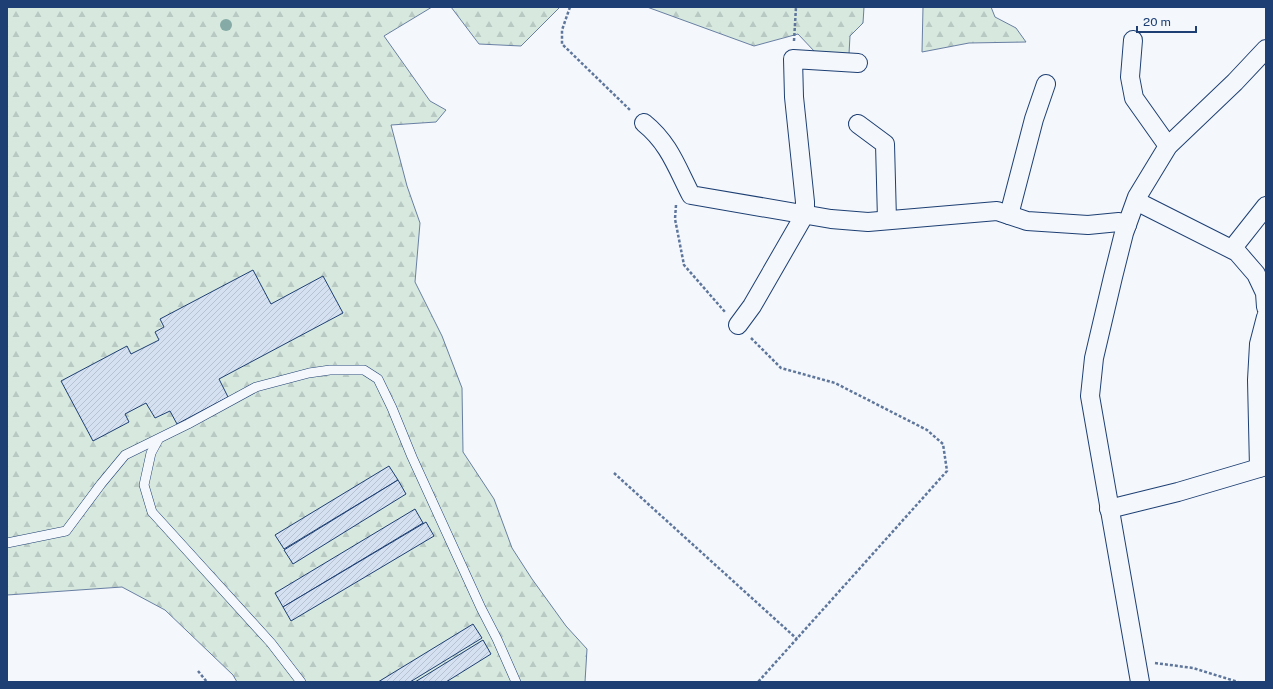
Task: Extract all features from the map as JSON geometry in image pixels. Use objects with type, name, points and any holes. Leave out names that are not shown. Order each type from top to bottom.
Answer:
[{"type":"street","points":[[1133,40],[1130,77],[1134,98],[1168,146]]},
{"type":"street","points":[[1138,674],[1090,396],[1094,358],[1127,225],[1136,201],[1168,146],[1235,82],[1266,49]]},
{"type":"street","points":[[738,325],[752,306],[805,214],[794,97],[793,59],[858,62]]},
{"type":"street","points":[[1010,215],[1034,119],[1046,84]]},
{"type":"street","points":[[644,124],[656,133],[667,147],[691,195],[831,219],[868,222],[997,211],[1027,221],[1088,225],[1119,222],[1127,225]]},
{"type":"street","points":[[858,124],[884,144],[888,220]]},
{"type":"street","points":[[1136,201],[1237,252],[1256,274],[1265,293],[1266,307]]},
{"type":"street","points":[[1232,249],[1266,206]]},
{"type":"street","points":[[1109,509],[1178,492],[1262,467],[1257,380],[1259,344],[1265,326]]},
{"type":"lane","points":[[7,543],[66,531],[125,455],[158,440],[256,387],[330,370],[364,370],[378,379],[392,408],[412,457],[516,682]]},
{"type":"lane","points":[[158,440],[151,454],[144,485],[152,512],[271,643],[301,682]]},
{"type":"path","points":[[570,7],[562,30],[562,44],[644,124]]},
{"type":"path","points":[[793,59],[796,7]]},
{"type":"path","points":[[686,186],[676,199],[675,219],[684,265],[721,308],[781,368],[835,383],[927,430],[943,444],[947,471],[758,682]]},
{"type":"path","points":[[614,472],[797,639]]},
{"type":"path","points":[[1138,674],[1152,663],[1193,668],[1238,682]]},
{"type":"path","points":[[198,671],[207,682]]},
{"type":"green space","points":[[7,7],[432,7],[384,36],[430,101],[446,110],[436,122],[391,125],[407,186],[420,223],[415,282],[442,336],[462,388],[463,452],[494,499],[512,548],[532,579],[566,626],[587,649],[585,682],[237,682],[233,675],[165,610],[122,587],[7,595]]},
{"type":"green space","points":[[451,7],[560,7],[521,46],[479,44]]},
{"type":"green space","points":[[647,7],[864,7],[863,23],[850,36],[849,54],[815,52],[798,34],[754,46]]},
{"type":"green space","points":[[923,7],[991,7],[995,17],[1016,28],[1026,42],[969,43],[922,52]]},
{"type":"building","points":[[253,270],[271,304],[323,276],[343,313],[219,379],[228,397],[177,424],[170,411],[155,418],[146,403],[125,414],[129,422],[93,441],[61,381],[127,346],[131,354],[159,340],[155,332],[164,327],[160,319]]},
{"type":"building","points":[[389,466],[398,480],[284,549],[275,535]]},
{"type":"building","points":[[398,480],[406,494],[293,564],[284,550]]},
{"type":"building","points":[[415,509],[423,523],[283,607],[275,593]]},
{"type":"building","points":[[426,522],[434,536],[291,621],[283,607]]},
{"type":"building","points":[[473,624],[482,638],[410,682],[378,682]]},
{"type":"building","points":[[483,640],[491,654],[446,682],[415,682]]}]
